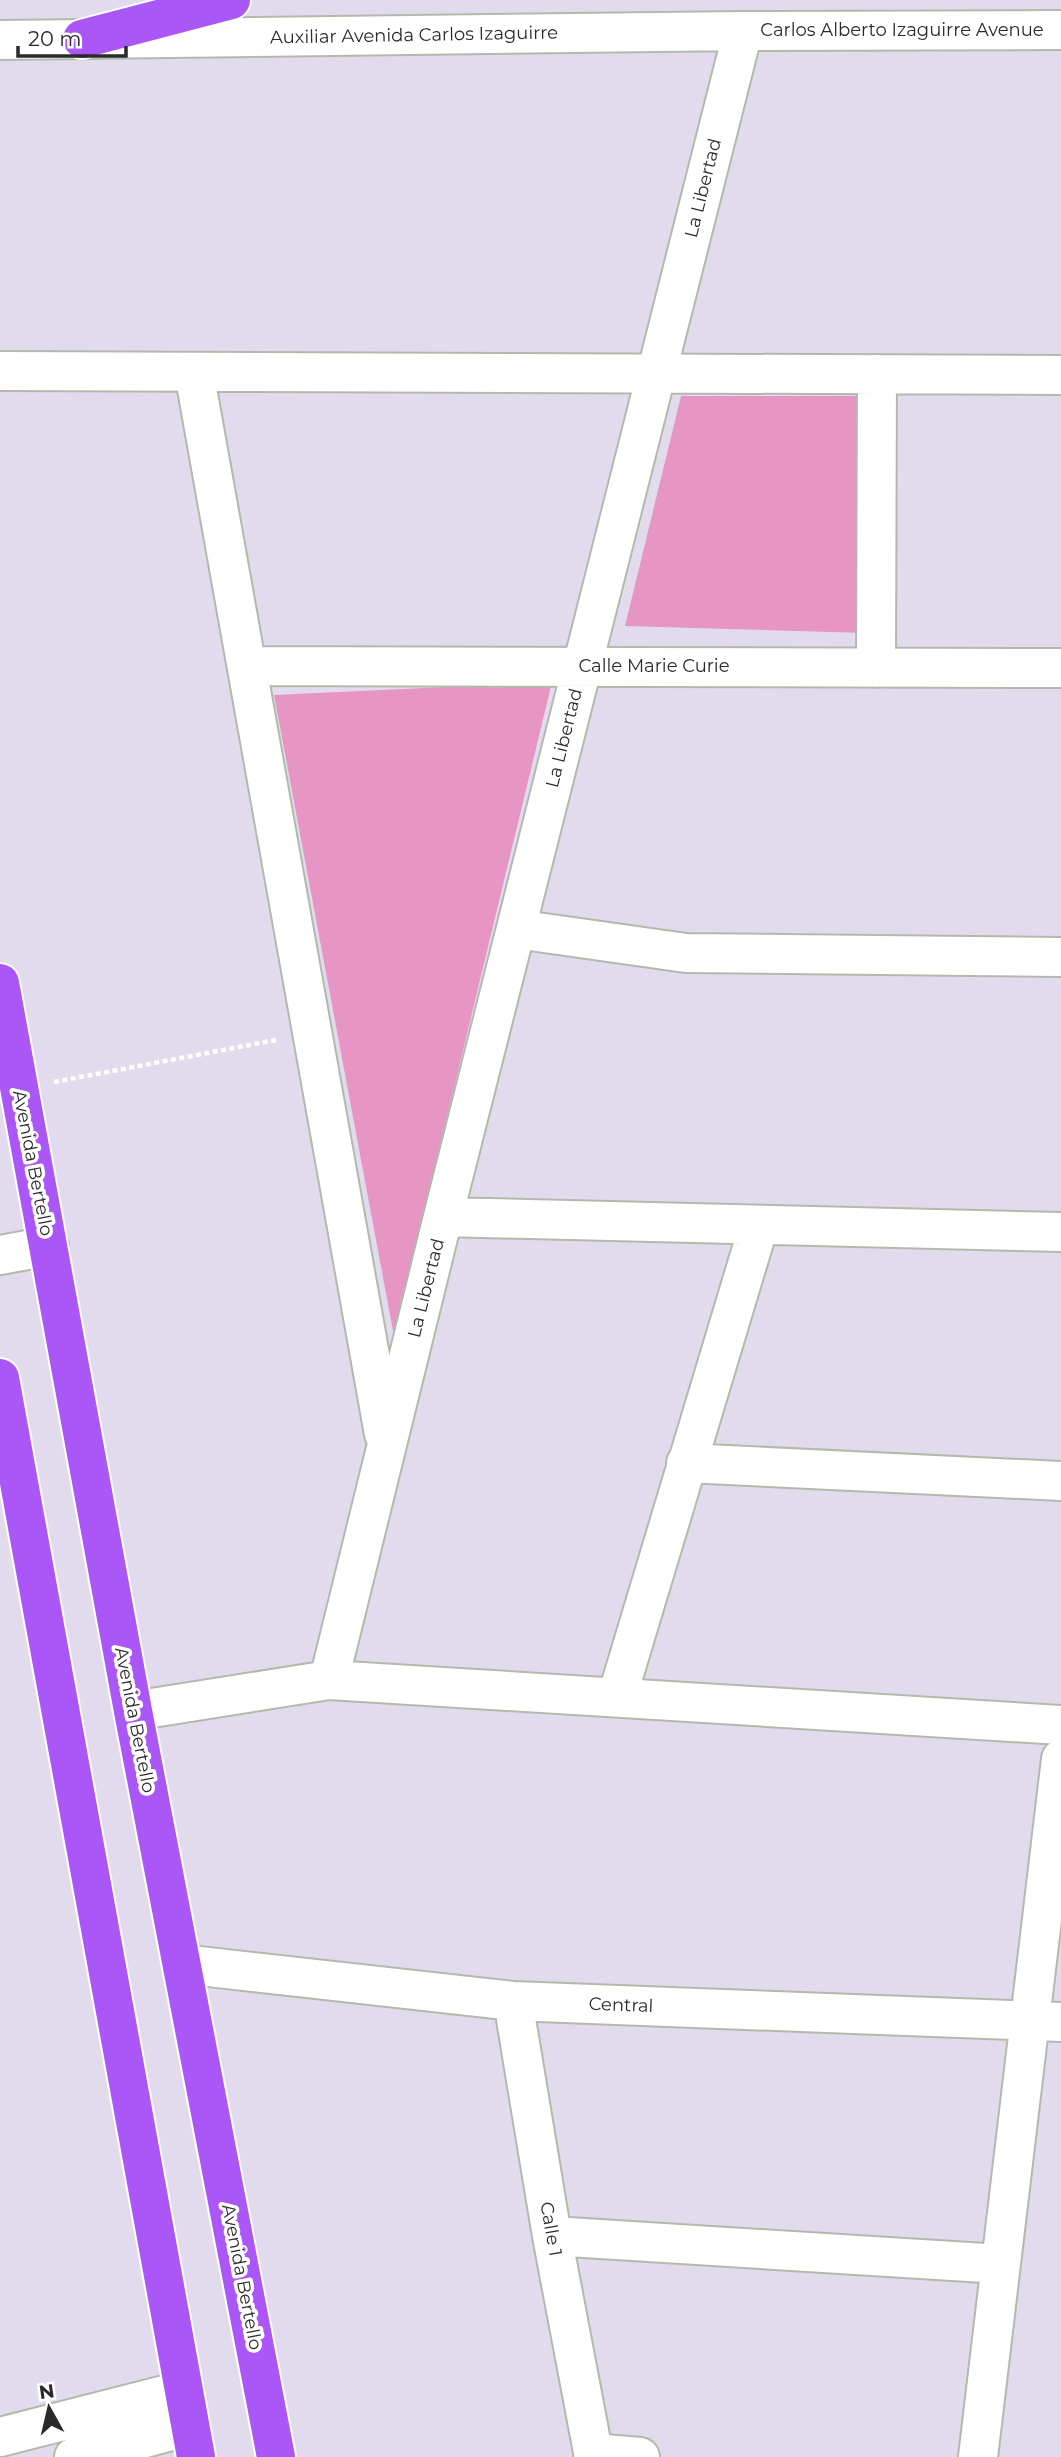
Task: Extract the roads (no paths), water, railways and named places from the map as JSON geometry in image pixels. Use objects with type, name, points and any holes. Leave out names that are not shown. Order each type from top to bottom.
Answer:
[{"type":"main road","points":[[82,39],[231,0]]},
{"type":"main road","name":"Avenida Bertello","points":[[0,983],[133,1711],[276,2457]]},
{"type":"main road","points":[[0,1378],[190,2424]]},
{"type":"street","name":"Auxiliar Avenida Carlos Izaguirre","points":[[0,40],[743,30]]},
{"type":"street","name":"Carlos Alberto Izaguirre Avenue","points":[[743,30],[1061,30]]},
{"type":"street","name":"La Libertad","points":[[329,1680],[443,1217],[743,30]]},
{"type":"street","points":[[0,371],[1061,375]]},
{"type":"street","points":[[194,372],[386,1446]]},
{"type":"street","points":[[876,668],[877,374]]},
{"type":"street","name":"Calle Marie Curie","points":[[247,666],[1061,668]]},
{"type":"street","points":[[516,929],[685,953],[1061,957]]},
{"type":"street","points":[[443,1217],[1061,1232]]},
{"type":"street","points":[[617,1698],[759,1225]]},
{"type":"street","points":[[0,1255],[49,1247]]},
{"type":"street","points":[[686,1463],[1061,1481]]},
{"type":"street","points":[[133,1711],[329,1680],[1061,1725]]},
{"type":"street","points":[[978,2457],[1001,2264],[1046,2021],[1061,1759]]},
{"type":"street","name":"Central","points":[[182,1964],[513,2001],[1046,2021]]},
{"type":"street","name":"Calle 1","points":[[513,2001],[552,2236],[593,2455]]},
{"type":"street","points":[[552,2236],[1001,2264]]},
{"type":"street","points":[[0,2437],[190,2424]]},
{"type":"street","points":[[74,2457],[190,2424]]},
{"type":"street","points":[[593,2455],[640,2457]]}]
